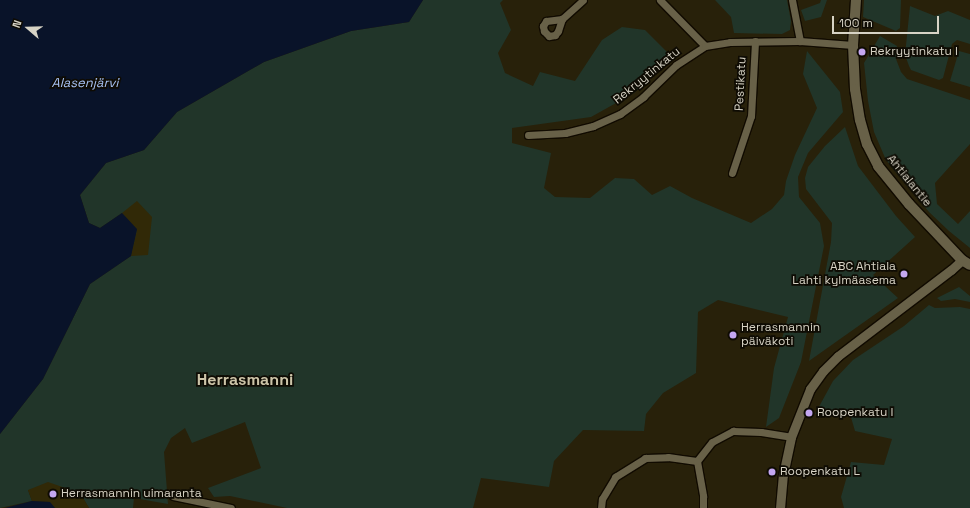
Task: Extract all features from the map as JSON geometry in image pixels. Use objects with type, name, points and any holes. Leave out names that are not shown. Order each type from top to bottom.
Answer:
[{"type":"main road","name":"Ahtialantie","points":[[856,0],[853,45],[855,89],[860,120],[867,144],[878,166],[908,204],[966,263]]},
{"type":"street","points":[[562,19],[583,0]]},
{"type":"street","points":[[660,0],[705,46]]},
{"type":"street","points":[[792,0],[800,41]]},
{"type":"street","name":"Rekryytinkatu","points":[[528,135],[564,133],[593,126],[620,114],[643,97],[676,65],[705,46],[730,42],[755,41],[800,41],[853,45]]},
{"type":"street","name":"Pestikatu","points":[[732,173],[751,116],[755,41]]},
{"type":"street","points":[[780,508],[783,475],[791,437],[810,389],[823,371],[838,356],[941,278],[966,263]]},
{"type":"street","points":[[703,508],[703,496],[697,461],[712,442],[733,431],[761,432],[791,437]]},
{"type":"street","points":[[601,508],[602,498],[615,477],[645,458],[668,457],[697,461]]},
{"type":"street","points":[[173,496],[231,508]]},
{"type":"green space","points":[[423,0],[503,0],[500,3],[511,30],[498,53],[505,73],[533,86],[540,72],[575,81],[602,40],[622,27],[645,30],[672,57],[634,93],[591,117],[512,128],[512,143],[551,153],[544,188],[555,197],[590,198],[615,178],[634,179],[652,195],[670,186],[692,198],[751,223],[772,209],[784,195],[786,181],[795,155],[817,108],[803,74],[807,51],[840,92],[843,112],[808,153],[798,177],[799,197],[820,223],[824,246],[801,362],[779,418],[766,427],[774,368],[788,317],[718,300],[698,312],[696,373],[663,393],[646,414],[644,431],[583,430],[554,461],[549,487],[481,478],[473,508],[287,508],[230,496],[214,497],[208,488],[261,468],[245,422],[192,443],[185,428],[171,438],[164,452],[168,504],[134,498],[133,508],[89,508],[83,498],[68,489],[28,490],[32,501],[0,508],[0,434],[43,379],[90,284],[131,256],[137,229],[122,213],[100,228],[89,223],[80,195],[106,163],[144,150],[177,112],[264,62],[351,31],[409,22]]},
{"type":"green space","points":[[715,0],[787,0],[791,21],[790,30],[782,34],[734,33],[731,17]]},
{"type":"green space","points":[[821,0],[827,0],[821,17],[805,21],[801,10],[820,3]]},
{"type":"green space","points":[[864,0],[901,0],[900,28],[896,31],[863,17]]},
{"type":"green space","points":[[910,6],[935,16],[948,11],[970,20],[970,44],[957,40],[952,44],[943,78],[939,80],[911,70],[909,66],[905,55]]},
{"type":"green space","points":[[880,36],[897,46],[896,59],[901,72],[907,79],[970,100],[970,144],[935,183],[937,204],[958,224],[970,211],[970,248],[929,212],[886,160],[874,132],[868,101],[864,63]]},
{"type":"green space","points":[[959,51],[970,54],[970,87],[950,81]]},
{"type":"green space","points":[[845,127],[858,166],[896,216],[915,237],[873,275],[898,298],[809,361],[831,242],[832,223],[806,189],[805,178],[808,167],[825,146]]},
{"type":"green space","points":[[959,287],[970,296],[970,302],[955,299],[941,301],[937,298]]},
{"type":"green space","points":[[929,305],[935,308],[960,307],[970,309],[970,508],[844,508],[841,497],[851,462],[884,465],[892,439],[855,431],[850,414],[815,414],[833,381],[853,360],[904,326]]},
{"type":"sand","points":[[137,201],[152,217],[148,255],[131,256],[137,230],[122,213]]},
{"type":"sand","name":"Herrasmannin uimaranta","points":[[48,482],[68,489],[83,498],[89,508],[55,508],[49,502],[32,501],[28,490]]},
{"type":"water","name":"Alasenjärvi","points":[[0,0],[423,0],[409,22],[351,31],[264,62],[177,112],[144,150],[106,163],[80,195],[89,223],[100,228],[122,213],[137,229],[131,256],[90,284],[43,379],[0,434]]},
{"type":"water","points":[[32,501],[50,502],[55,508],[5,508]]},
{"type":"place","name":"Rekryytinkatu I","points":[[862,52]]},
{"type":"place","name":"ABC Ahtiala Lahti kylmäasema","points":[[904,274]]},
{"type":"place","name":"Herrasmannin päiväkoti","points":[[733,335]]},
{"type":"place","name":"Roopenkatu I","points":[[809,413]]},
{"type":"place","name":"Roopenkatu L","points":[[772,472]]},
{"type":"place","name":"Herrasmannin uimaranta","points":[[53,494]]},
{"type":"district","name":"Herrasmanni","points":[[245,380]]}]
